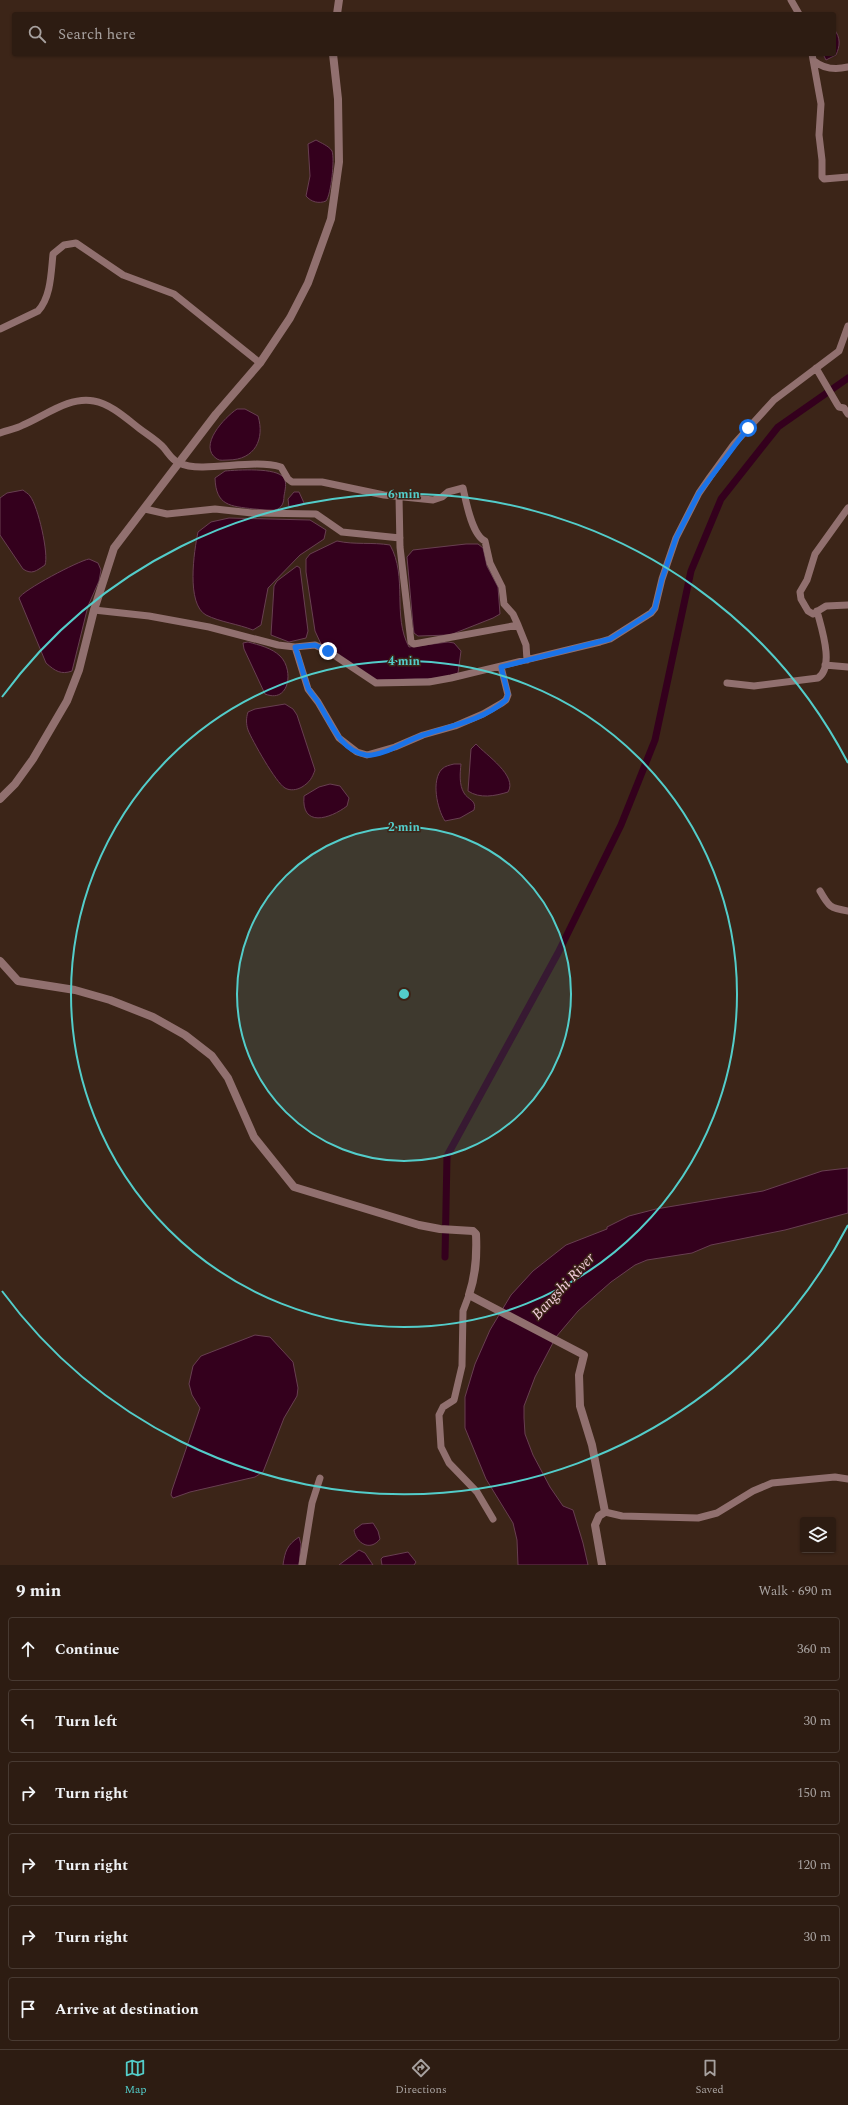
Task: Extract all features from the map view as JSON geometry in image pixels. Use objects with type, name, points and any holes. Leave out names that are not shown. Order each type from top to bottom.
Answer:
[{"type":"street","points":[[337,12],[339,0]]},
{"type":"street","points":[[791,0],[798,12]]},
{"type":"street","points":[[0,799],[15,784],[33,760],[67,701],[79,670],[94,610],[114,548],[216,414],[260,363],[290,318],[308,283],[330,219],[339,162],[338,99],[333,56]]},
{"type":"street","points":[[812,56],[821,104],[819,135],[822,160],[822,177],[824,179],[848,177]]},
{"type":"street","points":[[814,62],[821,67],[837,69],[848,67]]},
{"type":"street","points":[[0,329],[38,311],[42,307],[50,281],[53,254],[64,245],[76,243],[123,275],[174,294],[260,363]]},
{"type":"street","points":[[94,610],[149,616],[209,627],[254,640],[295,647],[315,645],[376,683],[429,682],[482,672],[610,639],[651,613],[655,608],[662,579],[676,538],[703,488],[734,444],[760,413],[774,400],[817,370],[839,351],[848,326]]},
{"type":"street","points":[[817,370],[837,404],[844,408],[848,414]]},
{"type":"street","points":[[0,433],[22,426],[73,402],[94,401],[112,408],[128,419],[164,448],[169,456],[179,464],[200,466],[251,463],[275,465],[281,467],[292,482],[322,482],[400,496],[433,500],[442,497],[448,492],[463,488],[474,527],[480,538],[485,540],[490,564],[502,587],[504,604],[513,614],[518,625],[526,645],[528,660]]},
{"type":"street","points":[[400,496],[400,538],[411,642],[414,644],[518,625]]},
{"type":"street","points":[[848,508],[814,554],[807,580],[800,592],[801,599],[808,610],[813,614],[826,606],[848,605]]},
{"type":"street","points":[[145,509],[167,514],[215,509],[252,513],[316,514],[342,532],[400,538]]},
{"type":"street","points":[[727,683],[754,686],[818,678],[822,675],[825,665],[826,644],[817,611]]},
{"type":"street","points":[[295,647],[308,689],[318,702],[339,738],[357,752],[367,755],[395,748],[423,735],[455,726],[484,714],[502,703],[506,700],[508,694],[501,667]]},
{"type":"street","points":[[825,665],[848,667]]},
{"type":"street","points":[[820,891],[827,904],[832,908],[848,911]]},
{"type":"street","points":[[0,961],[18,980],[75,990],[110,1000],[153,1017],[185,1035],[212,1056],[228,1078],[254,1137],[294,1187],[419,1225],[440,1229],[473,1231],[476,1234],[475,1278],[472,1296],[463,1311],[462,1366],[454,1400],[443,1407],[439,1415],[441,1447],[449,1463],[477,1492],[493,1520]]},
{"type":"street","points":[[472,1296],[584,1355],[579,1375],[580,1406],[592,1445],[605,1512]]},
{"type":"street","points":[[602,1565],[595,1526],[599,1516],[605,1512],[622,1516],[648,1515],[698,1518],[717,1513],[753,1491],[772,1483],[835,1477],[848,1478]]},
{"type":"street","points":[[302,1565],[312,1503],[320,1478]]},
{"type":"water","points":[[836,32],[839,39],[836,55]]},
{"type":"water","points":[[824,56],[834,56],[826,60]]},
{"type":"water","points":[[316,140],[329,148],[333,155],[333,169],[328,197],[326,201],[321,202],[313,201],[306,196],[310,176],[308,144]]},
{"type":"water","points":[[237,409],[245,409],[258,416],[260,424],[259,440],[256,447],[245,456],[237,459],[218,460],[212,453],[210,447],[211,440],[220,425]]},
{"type":"water","points":[[256,470],[280,474],[284,478],[286,484],[284,501],[282,505],[273,511],[270,511],[238,507],[226,503],[218,494],[215,478],[225,471]]},
{"type":"water","points":[[23,490],[29,495],[36,509],[42,530],[46,559],[45,565],[32,572],[23,569],[0,535],[0,498],[7,493]]},
{"type":"water","points":[[294,492],[299,492],[304,503],[298,506],[289,507],[288,499]]},
{"type":"water","points":[[229,518],[310,520],[326,530],[324,539],[300,555],[268,588],[261,625],[253,630],[206,615],[200,609],[196,600],[193,576],[198,532],[211,522]]},
{"type":"water","points":[[337,541],[390,545],[398,570],[401,622],[409,647],[448,642],[454,643],[461,651],[458,673],[447,678],[376,680],[321,644],[315,631],[306,572],[306,559],[310,554]]},
{"type":"water","points":[[478,544],[483,548],[487,566],[498,587],[500,614],[450,635],[418,636],[414,633],[407,557],[413,550]]},
{"type":"water","points":[[89,559],[98,563],[101,570],[99,581],[88,606],[72,671],[65,673],[55,670],[46,663],[19,598],[51,576]]},
{"type":"water","points":[[297,566],[300,568],[308,631],[306,638],[289,642],[271,635],[274,586],[277,581]]},
{"type":"water","points":[[248,642],[273,651],[280,656],[284,662],[288,676],[287,684],[280,694],[273,696],[265,694],[244,649],[243,643]]},
{"type":"water","points":[[285,704],[293,709],[297,715],[315,770],[312,778],[307,783],[294,790],[285,788],[276,778],[254,743],[248,730],[247,723],[248,712],[255,709]]},
{"type":"water","points":[[476,744],[500,766],[509,779],[510,786],[508,792],[493,796],[483,796],[473,794],[468,791],[471,749]]},
{"type":"water","points":[[461,764],[460,775],[462,790],[473,802],[475,807],[474,810],[460,818],[445,821],[436,795],[437,780],[442,769],[446,766]]},
{"type":"water","points":[[330,784],[340,786],[349,798],[347,806],[340,811],[325,817],[312,817],[307,813],[304,806],[304,796],[319,787]]},
{"type":"water","name":"Bangshi River","points":[[848,1168],[848,1213],[785,1230],[711,1245],[692,1253],[647,1260],[635,1265],[611,1282],[578,1311],[556,1337],[535,1377],[524,1406],[525,1434],[533,1455],[550,1487],[563,1506],[573,1510],[588,1565],[518,1565],[517,1540],[513,1523],[486,1479],[465,1428],[465,1397],[475,1364],[490,1330],[511,1295],[533,1271],[566,1245],[607,1229],[607,1227],[629,1216],[656,1209],[763,1191],[822,1171]]},
{"type":"water","points":[[255,1335],[270,1337],[293,1362],[298,1388],[297,1396],[284,1418],[263,1472],[255,1477],[190,1492],[173,1498],[171,1495],[172,1490],[200,1408],[192,1395],[189,1384],[193,1366],[201,1356]]},
{"type":"water","points":[[373,1523],[378,1531],[380,1539],[372,1545],[360,1542],[355,1535],[354,1530],[362,1524]]},
{"type":"water","points":[[299,1537],[301,1544],[299,1565],[283,1565],[287,1549]]},
{"type":"water","points":[[359,1550],[365,1553],[373,1565],[339,1565]]},
{"type":"water","points":[[408,1552],[416,1562],[414,1565],[382,1565],[381,1559],[383,1557]]},
{"type":"waterway","points":[[445,1257],[447,1156],[558,953],[621,825],[655,740],[691,571],[721,499],[778,427],[848,378]]},
{"type":"route","points":[[328,651],[315,645],[295,647],[304,672],[308,689],[318,702],[339,738],[357,752],[367,755],[395,748],[406,741],[455,726],[484,714],[506,700],[508,694],[501,667],[610,639],[651,613],[655,608],[662,579],[676,538],[699,493],[734,444],[748,428]]}]
